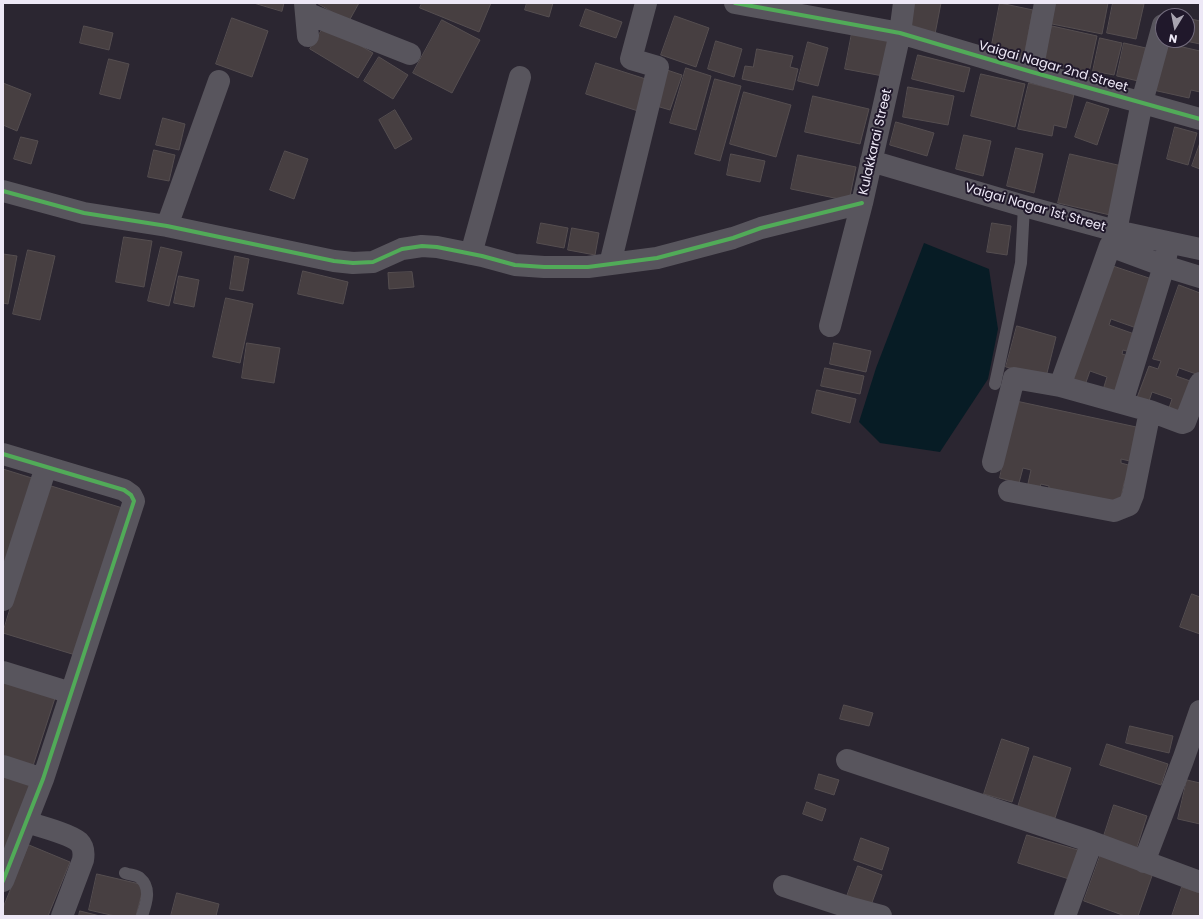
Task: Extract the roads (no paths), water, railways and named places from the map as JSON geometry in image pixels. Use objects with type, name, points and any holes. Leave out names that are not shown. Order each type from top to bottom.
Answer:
[{"type":"street","points":[[610,264],[658,67],[631,60],[646,3]]},
{"type":"street","name":"Vaigai Nagar 2nd Street","points":[[735,3],[900,33],[1200,119]]},
{"type":"street","name":"Kulakkarai Street","points":[[830,326],[862,203],[900,33],[904,3]]},
{"type":"street","points":[[1032,72],[1045,3]]},
{"type":"street","points":[[308,36],[306,8],[410,54]]},
{"type":"street","points":[[1116,231],[1142,102],[1157,48]]},
{"type":"street","points":[[471,254],[520,77]]},
{"type":"street","points":[[168,226],[219,81]]},
{"type":"street","name":"Vaigai Nagar 1st Street","points":[[871,161],[1024,206],[1116,231],[1185,245]]},
{"type":"street","points":[[3,191],[84,213],[168,226],[353,264],[373,262],[402,249],[422,246],[437,247],[515,265],[544,267],[588,267],[657,258],[733,238],[761,228],[862,203]]},
{"type":"street","points":[[1122,403],[1172,268],[1185,245]]},
{"type":"street","points":[[1060,386],[1110,246],[1200,277]]},
{"type":"street","points":[[993,462],[1014,378],[1060,386],[1150,411],[1182,423],[1185,422],[1200,383]]},
{"type":"street","points":[[1009,491],[1114,511],[1128,505],[1133,495],[1150,411]]},
{"type":"street","points":[[3,454],[124,490],[131,495],[134,501],[43,779],[4,874]]},
{"type":"street","points":[[3,600],[46,467]]},
{"type":"street","points":[[3,672],[71,693]]},
{"type":"street","points":[[1144,862],[1192,763],[1200,712]]},
{"type":"street","points":[[847,760],[1092,842],[1200,882]]},
{"type":"street","points":[[3,766],[43,779]]},
{"type":"street","points":[[26,822],[69,837],[79,843],[84,852],[83,860],[62,916]]},
{"type":"street","points":[[1066,916],[1092,842]]},
{"type":"street","points":[[784,886],[849,912],[881,916]]},
{"type":"lane","points":[[995,384],[1021,263],[1024,206]]},
{"type":"lane","points":[[125,874],[140,877],[147,886],[148,901],[142,916]]},
{"type":"water","points":[[924,243],[989,269],[998,329],[988,379],[940,452],[880,443],[859,422],[876,368]]}]
